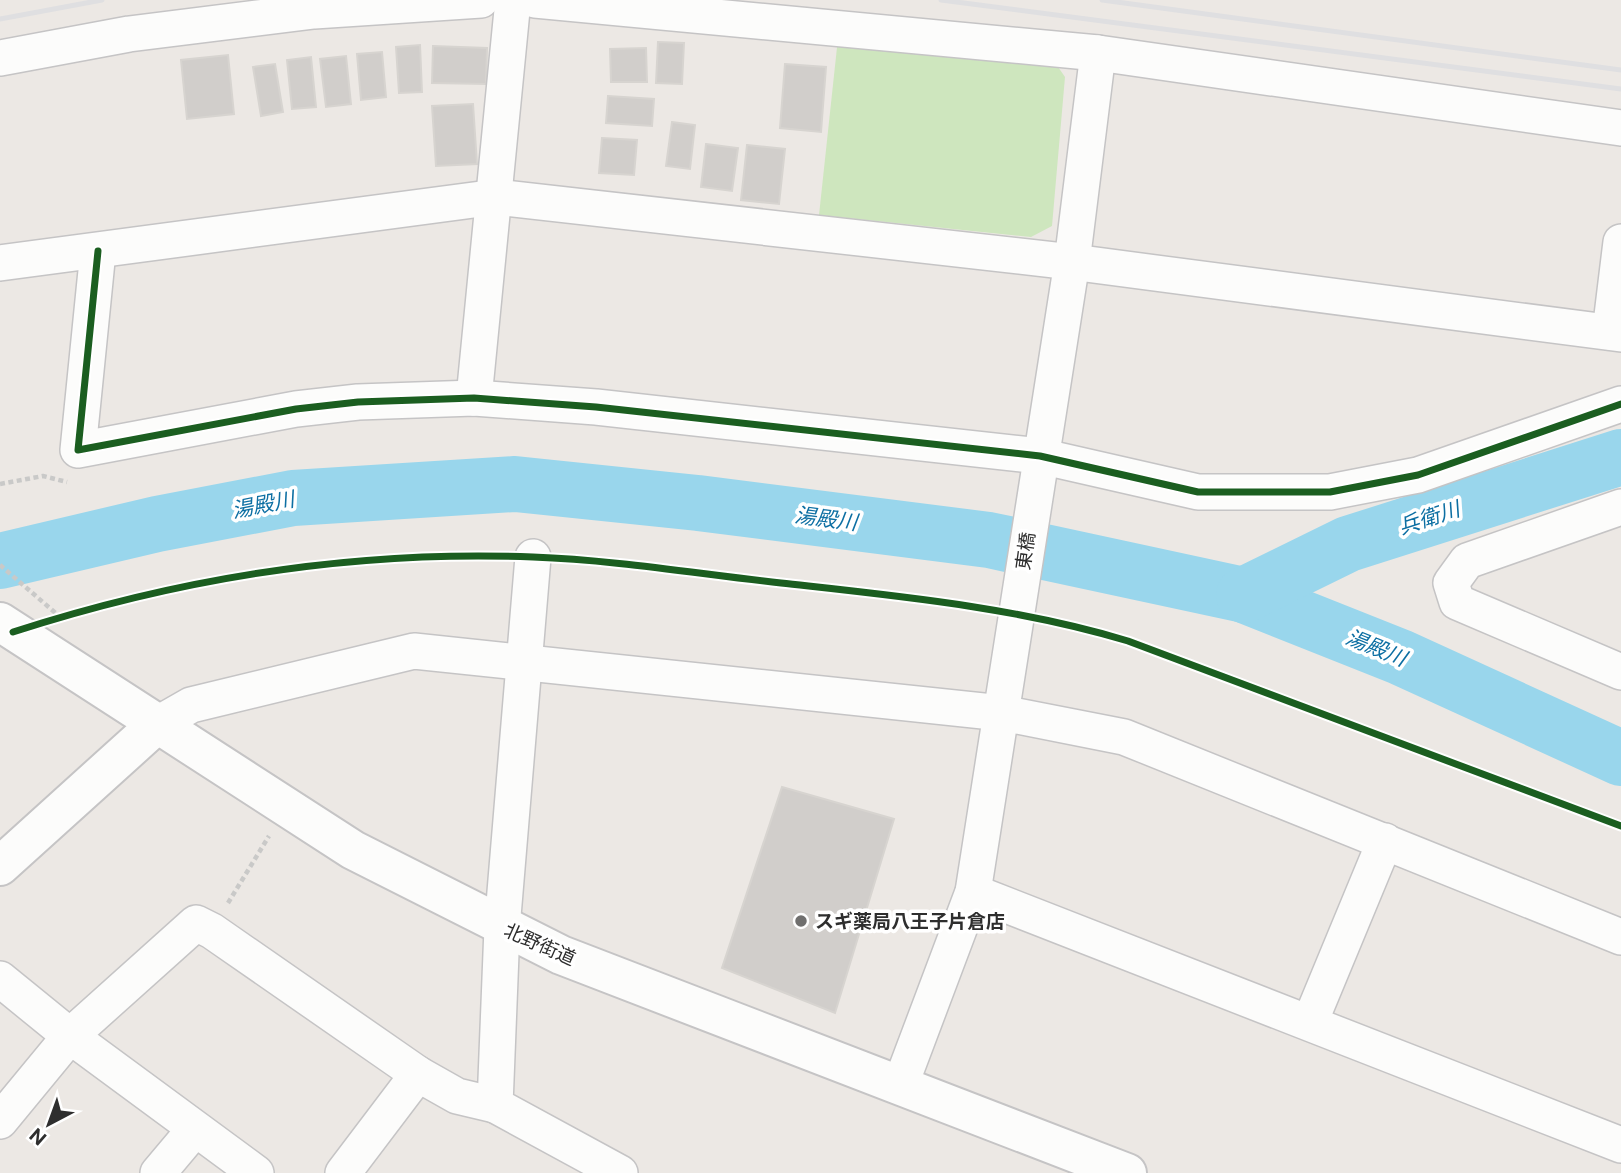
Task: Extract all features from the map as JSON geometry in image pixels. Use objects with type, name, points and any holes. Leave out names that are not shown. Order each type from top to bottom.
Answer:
[{"type":"main road","name":"北野街道","points":[[4,628],[353,850],[502,928],[561,955],[1127,1173]]},
{"type":"main road","points":[[0,866],[156,725]]},
{"type":"street","points":[[0,58],[129,34],[314,11],[481,0]]},
{"type":"street","points":[[474,398],[496,197],[513,0]]},
{"type":"street","points":[[535,0],[1098,53],[1621,128]]},
{"type":"street","name":"東橋","points":[[900,1086],[973,892],[1072,262],[1098,53]]},
{"type":"street","points":[[0,263],[400,207],[496,197],[1072,262],[1615,333],[1621,242]]},
{"type":"street","points":[[98,251],[78,450],[296,409],[358,402],[474,398],[596,407],[1037,472],[1198,492],[1330,492],[1418,475],[1621,404]]},
{"type":"street","points":[[1621,507],[1467,561],[1451,583],[1457,603],[1621,672]]},
{"type":"street","points":[[495,1105],[502,928],[533,557]]},
{"type":"street","points":[[156,725],[191,705],[414,651],[1003,713],[1124,737],[1621,937]]},
{"type":"street","points":[[1310,1022],[1385,841]]},
{"type":"street","points":[[973,892],[1621,1145]]},
{"type":"street","points":[[0,1121],[70,1036],[186,929],[196,923],[212,931],[418,1074],[457,1096],[495,1105],[620,1173]]},
{"type":"street","points":[[0,979],[70,1036],[256,1173]]},
{"type":"street","points":[[343,1173],[418,1074]]},
{"type":"street","points":[[158,1173],[195,1129]]},
{"type":"path","points":[[0,484],[43,476],[62,483],[76,480]]},
{"type":"path","points":[[0,565],[60,617]]},
{"type":"path","points":[[4,628],[71,613]]},
{"type":"path","points":[[212,931],[270,833]]},
{"type":"green space","points":[[838,38],[1056,64],[1065,77],[1052,226],[1031,237],[819,215]]},
{"type":"building","points":[[658,42],[684,43],[682,84],[656,83]]},
{"type":"building","points":[[420,45],[422,92],[399,93],[396,47]]},
{"type":"building","points":[[433,46],[487,48],[486,84],[432,83]]},
{"type":"building","points":[[646,48],[647,82],[611,82],[610,49]]},
{"type":"building","points":[[382,52],[386,97],[361,100],[357,54]]},
{"type":"building","points":[[228,55],[234,114],[187,119],[181,60]]},
{"type":"building","points":[[346,56],[351,104],[326,107],[320,59]]},
{"type":"building","points":[[311,57],[316,107],[292,109],[287,60]]},
{"type":"building","points":[[275,64],[283,112],[261,116],[253,67]]},
{"type":"building","points":[[785,64],[826,67],[821,132],[780,128]]},
{"type":"building","points":[[608,96],[654,99],[652,126],[606,123]]},
{"type":"building","points":[[473,104],[477,164],[436,166],[432,106]]},
{"type":"building","points":[[672,122],[695,125],[690,169],[666,166]]},
{"type":"building","points":[[602,138],[637,140],[634,175],[599,173]]},
{"type":"building","points":[[706,144],[738,148],[732,191],[701,187]]},
{"type":"building","points":[[747,145],[785,149],[779,204],[741,200]]},
{"type":"building","name":"スギ薬局八王子片倉店","points":[[782,787],[894,819],[835,1013],[722,968]]},
{"type":"waterway","name":"兵衛川","points":[[1244,595],[1348,544],[1621,457]]},
{"type":"waterway","name":"湯殿川","points":[[0,561],[157,524],[293,498],[515,484],[698,503],[989,540],[1244,595],[1400,657],[1621,758]]},
{"type":"railway","points":[[0,19],[102,0]]},
{"type":"railway","points":[[941,0],[1621,89]]},
{"type":"railway","points":[[1102,0],[1621,70]]},
{"type":"cycle path","points":[[98,251],[78,450],[296,409],[358,402],[474,398],[596,407],[1040,456],[1198,492],[1330,492],[1418,475],[1621,404]]},
{"type":"cycle path","points":[[13,632],[76,613],[205,583],[335,563],[401,558],[467,556],[564,559],[869,593],[1043,619],[1128,641],[1621,826]]},
{"type":"place","name":"スギ薬局八王子片倉店","points":[[801,921]]}]
